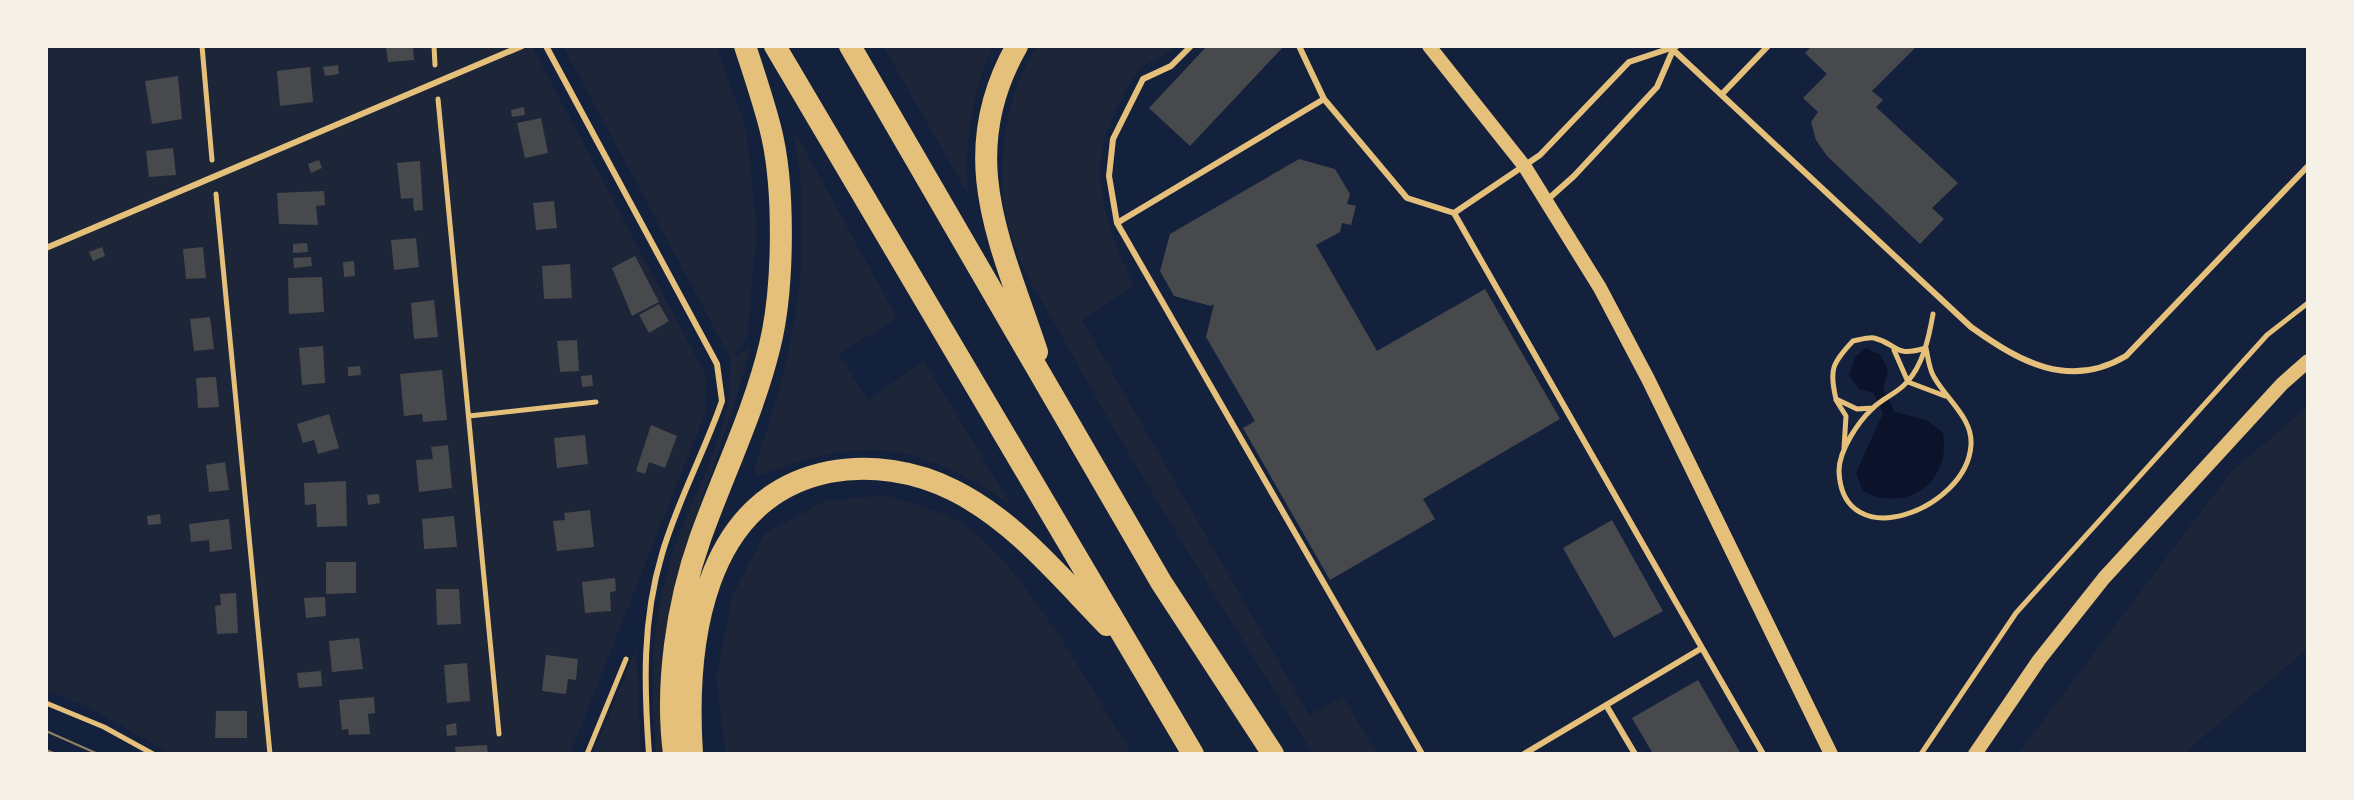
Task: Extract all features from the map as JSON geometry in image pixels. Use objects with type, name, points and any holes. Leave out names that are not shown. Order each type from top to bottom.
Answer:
[{"type":"highway","points":[[674,754],[672,676],[684,604],[699,542],[756,392],[770,343],[777,299],[780,211],[771,130],[745,46]]},
{"type":"highway","points":[[775,46],[1193,754]]},
{"type":"highway","points":[[850,46],[1161,582],[1273,754]]},
{"type":"highway","points":[[1017,46],[998,79],[983,145],[988,202],[1051,395]]},
{"type":"highway","points":[[692,754],[691,677],[699,613],[714,568],[737,531],[759,504],[799,478],[847,469],[895,470],[951,489],[996,515],[1131,648]]},
{"type":"street","points":[[1429,46],[1525,167],[1600,288],[1648,379],[1831,754]]},
{"type":"street","points":[[1975,754],[2039,660],[2104,578],[2272,394],[2308,361]]},
{"type":"lane","points":[[46,248],[522,46]]},
{"type":"lane","points":[[546,46],[717,364],[722,381],[722,401],[662,553],[652,595],[644,679],[649,754]]},
{"type":"lane","points":[[1191,46],[1171,66],[1143,79],[1113,139],[1109,176],[1117,223],[1422,754]]},
{"type":"lane","points":[[1299,46],[1324,99],[1407,198],[1454,213],[1763,754]]},
{"type":"lane","points":[[1723,93],[1768,46]]},
{"type":"lane","points":[[1454,213],[1525,167],[1551,145],[1629,62],[1673,47]]},
{"type":"lane","points":[[1673,47],[1971,327],[2016,356],[2048,369],[2102,370],[2126,356],[2308,166]]},
{"type":"lane","points":[[1546,201],[1574,176],[1657,87],[1673,47]]},
{"type":"lane","points":[[1117,223],[1324,99]]},
{"type":"lane","points":[[1524,754],[1702,648]]},
{"type":"lane","points":[[1606,705],[1635,754]]},
{"type":"path","points":[[202,46],[270,754]]},
{"type":"path","points":[[434,46],[499,734]]},
{"type":"path","points":[[1844,448],[1873,408],[1908,382],[1926,348],[1936,294]]},
{"type":"path","points":[[1921,754],[2026,603],[2267,335],[2308,303]]},
{"type":"path","points":[[1873,338],[1894,350],[1909,353],[1926,348],[1931,374],[1966,421],[1971,446],[1962,472],[1943,495],[1917,513],[1891,520],[1861,513],[1845,495],[1839,471],[1846,416],[1836,399],[1830,375],[1839,356],[1853,341],[1873,338]]},
{"type":"path","points":[[1894,350],[1908,382],[1946,396]]},
{"type":"path","points":[[1836,399],[1857,409],[1873,408]]},
{"type":"path","points":[[469,416],[596,402]]},
{"type":"path","points":[[587,754],[628,653]]},
{"type":"path","points":[[46,703],[104,727],[153,754]]},
{"type":"shaded area","points":[[46,46],[532,46],[705,374],[705,413],[570,754],[172,754],[86,706],[46,691]]},
{"type":"shaded area","points":[[563,46],[716,46],[746,128],[757,230],[747,337],[733,357],[750,347],[670,607],[660,672],[662,754],[656,754],[653,705],[659,606],[678,539],[723,422],[730,392],[731,359]]},
{"type":"shaded area","points":[[883,46],[993,46],[971,118],[967,157],[968,194]]},
{"type":"shaded area","points":[[1038,46],[1175,46],[1133,77],[1109,126],[1102,150],[1100,172],[1107,217],[1133,286],[1082,320],[1309,715],[1343,697],[1377,754],[1313,754],[1127,450],[1022,263],[1005,210],[1002,169],[1012,103],[1027,63]]},
{"type":"shaded area","points":[[794,130],[897,318],[839,354],[868,400],[924,361],[1011,505],[948,468],[890,451],[860,450],[829,454],[759,476],[754,469],[781,383],[797,302],[802,220]]},
{"type":"shaded area","points":[[1866,348],[1881,355],[1888,371],[1883,390],[1895,412],[1927,420],[1943,433],[1944,451],[1940,466],[1933,479],[1910,496],[1895,499],[1863,491],[1856,473],[1883,413],[1873,393],[1859,389],[1849,375],[1855,357]]},
{"type":"shaded area","points":[[2308,406],[2308,648],[2183,754],[2018,754],[2231,472]]},
{"type":"shaded area","points":[[886,495],[950,517],[975,533],[1000,558],[1050,623],[1132,754],[726,754],[716,678],[732,597],[764,534],[825,501]]},
{"type":"shaded area","points":[[636,649],[641,754],[593,754]]},
{"type":"building","points":[[386,46],[413,46],[414,60],[388,62]]},
{"type":"building","points":[[1207,46],[1284,46],[1190,146],[1149,108]]},
{"type":"building","points":[[1812,46],[1917,46],[1872,91],[1883,100],[1876,107],[1958,183],[1932,208],[1944,219],[1920,244],[1827,156],[1816,140],[1811,122],[1818,112],[1803,98],[1827,74],[1805,53]]},
{"type":"building","points":[[338,65],[339,74],[325,76],[323,67]]},
{"type":"building","points":[[310,67],[313,102],[280,106],[277,71]]},
{"type":"building","points":[[178,76],[182,119],[152,124],[145,81]]},
{"type":"building","points":[[524,107],[525,115],[512,117],[511,110]]},
{"type":"building","points":[[541,118],[548,153],[525,158],[517,123]]},
{"type":"building","points":[[173,148],[176,175],[149,177],[146,151]]},
{"type":"building","points":[[1299,159],[1335,169],[1350,194],[1347,204],[1356,206],[1351,225],[1342,223],[1340,232],[1316,245],[1377,351],[1485,289],[1560,419],[1423,499],[1435,519],[1330,580],[1243,428],[1255,421],[1206,337],[1214,304],[1211,306],[1174,296],[1160,271],[1170,234]]},
{"type":"building","points":[[319,160],[322,168],[311,173],[308,164]]},
{"type":"building","points":[[420,161],[423,210],[414,211],[413,198],[401,199],[397,163]]},
{"type":"building","points":[[324,191],[325,205],[316,206],[318,225],[279,224],[277,193]]},
{"type":"building","points":[[554,201],[557,228],[536,230],[533,203]]},
{"type":"building","points":[[416,238],[419,267],[394,270],[391,240]]},
{"type":"building","points":[[307,243],[308,252],[293,253],[293,244]]},
{"type":"building","points":[[102,247],[105,256],[93,261],[89,252]]},
{"type":"building","points":[[203,247],[206,278],[186,279],[183,249]]},
{"type":"building","points":[[635,256],[659,302],[632,316],[612,268]]},
{"type":"building","points":[[311,257],[312,266],[294,268],[293,258]]},
{"type":"building","points":[[354,261],[355,276],[344,277],[343,262]]},
{"type":"building","points":[[570,264],[572,298],[544,299],[542,266]]},
{"type":"building","points":[[322,277],[324,312],[289,314],[288,278]]},
{"type":"building","points":[[434,300],[438,337],[414,339],[411,303]]},
{"type":"building","points":[[659,304],[669,321],[649,333],[639,315]]},
{"type":"building","points":[[210,317],[214,349],[194,351],[190,319]]},
{"type":"building","points":[[577,340],[579,371],[560,372],[557,341]]},
{"type":"building","points":[[323,346],[325,383],[302,385],[299,348]]},
{"type":"building","points":[[360,366],[361,375],[348,376],[348,367]]},
{"type":"building","points":[[442,370],[447,420],[423,422],[422,414],[404,416],[400,374]]},
{"type":"building","points":[[592,375],[593,386],[582,387],[581,376]]},
{"type":"building","points":[[216,377],[219,407],[198,408],[196,378]]},
{"type":"building","points":[[329,414],[339,448],[318,454],[314,440],[303,443],[297,424]]},
{"type":"building","points":[[651,425],[677,436],[665,468],[649,462],[645,474],[636,471]]},
{"type":"building","points":[[585,435],[588,464],[557,468],[554,438]]},
{"type":"building","points":[[448,445],[452,488],[419,492],[416,460],[433,459],[431,447]]},
{"type":"building","points":[[225,462],[229,490],[209,492],[206,465]]},
{"type":"building","points":[[346,481],[347,526],[317,527],[316,504],[305,505],[304,483]]},
{"type":"building","points":[[379,494],[380,503],[368,505],[367,495]]},
{"type":"building","points":[[590,510],[594,547],[557,551],[553,521],[565,520],[564,513]]},
{"type":"building","points":[[160,514],[161,524],[148,525],[147,516]]},
{"type":"building","points":[[454,516],[457,547],[424,549],[422,519]]},
{"type":"building","points":[[229,519],[232,549],[210,552],[209,540],[191,542],[189,524]]},
{"type":"building","points":[[1612,520],[1663,611],[1614,638],[1563,548]]},
{"type":"building","points":[[326,562],[356,562],[356,593],[326,594]]},
{"type":"building","points":[[615,578],[616,591],[610,592],[611,611],[585,613],[582,582]]},
{"type":"building","points":[[436,589],[459,589],[461,624],[437,625]]},
{"type":"building","points":[[236,593],[238,633],[217,634],[215,606],[221,605],[220,594]]},
{"type":"building","points":[[325,597],[326,616],[306,618],[304,598]]},
{"type":"building","points":[[359,638],[363,669],[332,672],[329,641]]},
{"type":"building","points":[[546,655],[578,659],[576,680],[568,679],[566,694],[542,691]]},
{"type":"building","points":[[467,663],[470,701],[447,703],[444,665]]},
{"type":"building","points":[[321,671],[322,686],[299,688],[297,673]]},
{"type":"building","points":[[1698,680],[1741,754],[1653,754],[1632,718]]},
{"type":"building","points":[[374,697],[375,713],[368,714],[370,734],[349,735],[348,729],[342,730],[339,700]]},
{"type":"building","points":[[216,711],[247,711],[247,738],[215,738]]},
{"type":"building","points":[[456,723],[457,735],[447,736],[446,725]]},
{"type":"building","points":[[487,745],[488,754],[456,754],[455,747]]},
{"type":"tram line","points":[[46,731],[98,754]]},
{"type":"tram line","points":[[46,750],[56,754]]}]
